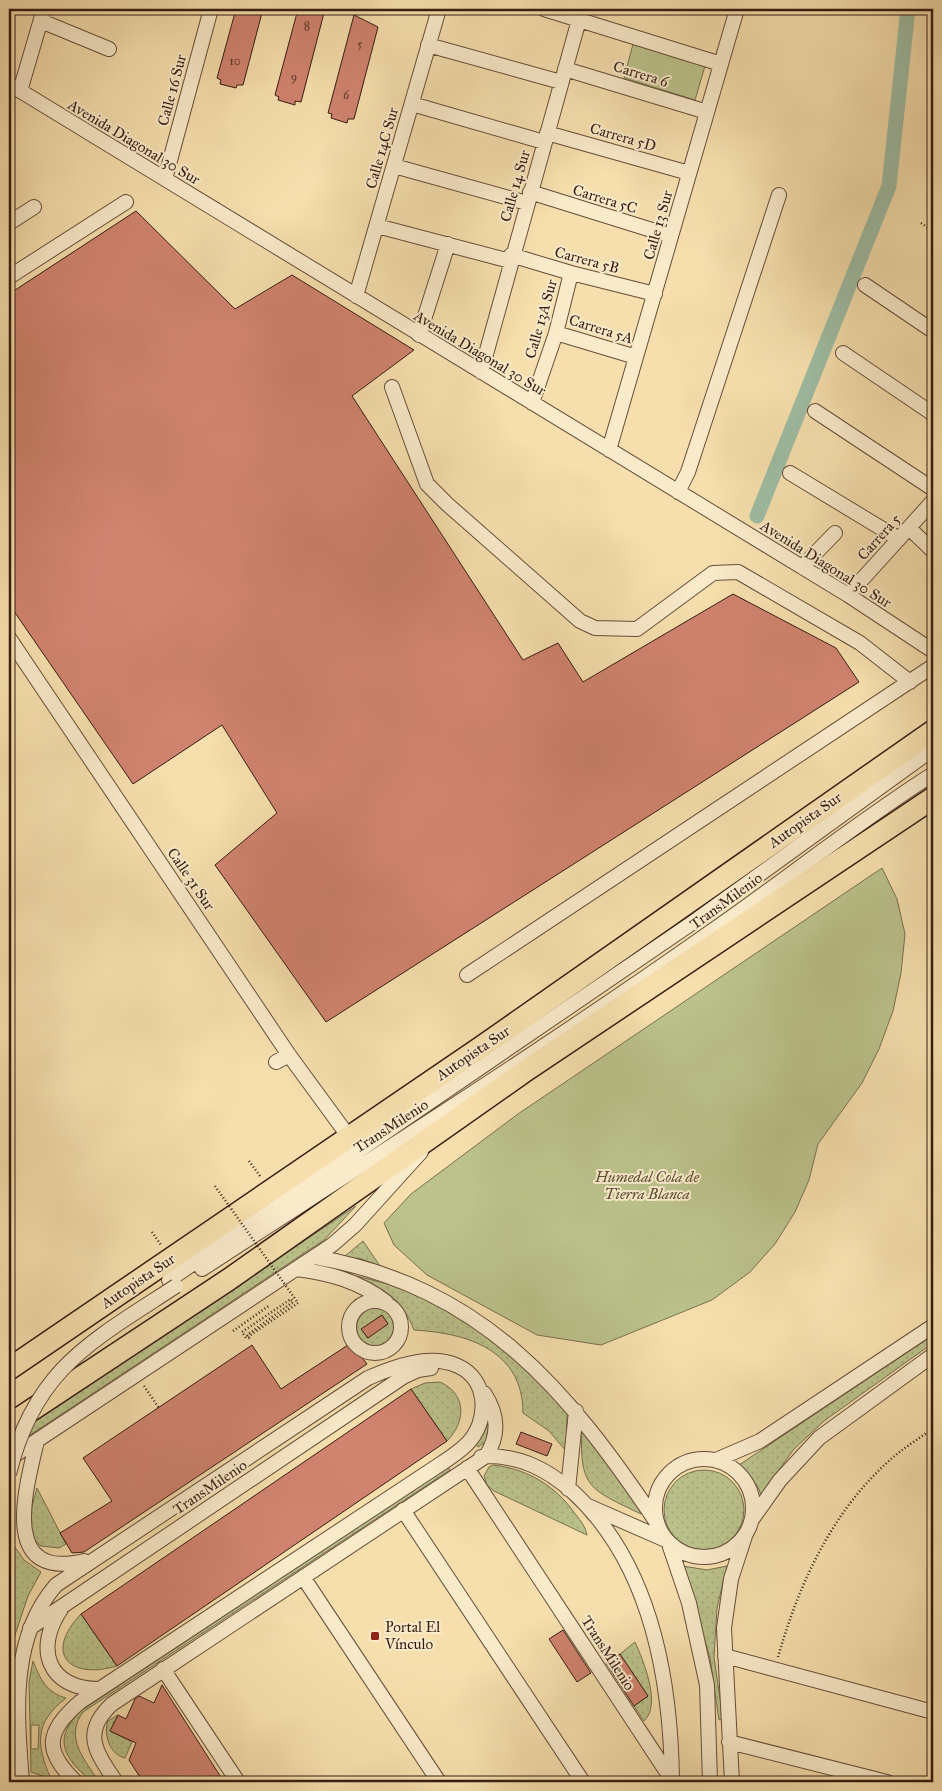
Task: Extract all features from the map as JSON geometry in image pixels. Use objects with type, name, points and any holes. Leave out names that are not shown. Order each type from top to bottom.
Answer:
[{"type":"highway","name":"Autopista Sur","points":[[9,1369],[552,998],[933,731]]},
{"type":"highway","points":[[9,1425],[228,1280],[528,1069],[933,798]]},
{"type":"street","name":"Calle 16 Sur","points":[[164,179],[211,9]]},
{"type":"street","name":"Calle 14C Sur","points":[[356,296],[439,9]]},
{"type":"street","points":[[544,9],[580,14],[721,64]]},
{"type":"street","name":"Calle 13 Sur","points":[[609,450],[737,9]]},
{"type":"street","name":"Calle 14 Sur","points":[[480,372],[510,258],[580,14]]},
{"type":"street","points":[[14,88],[43,15],[109,49]]},
{"type":"street","name":"Carrera 6","points":[[428,45],[563,75],[707,112]]},
{"type":"street","name":"Avenida Diagonal 30 Sur","points":[[14,88],[848,595],[933,651]]},
{"type":"street","name":"Carrera 5D","points":[[412,104],[690,173]]},
{"type":"street","name":"Carrera 5C","points":[[394,166],[528,198],[671,236]]},
{"type":"street","points":[[678,492],[688,472],[779,195]]},
{"type":"street","points":[[9,277],[126,202]]},
{"type":"street","points":[[9,223],[34,207]]},
{"type":"street","name":"Carrera 5B","points":[[377,226],[655,294]]},
{"type":"street","points":[[420,335],[448,244]]},
{"type":"street","name":"Calle 13A Sur","points":[[532,403],[556,333],[571,273]]},
{"type":"street","points":[[865,285],[933,331]]},
{"type":"street","name":"Carrera 5A","points":[[556,333],[636,357]]},
{"type":"street","points":[[843,353],[933,414]]},
{"type":"street","points":[[392,387],[427,484],[447,504],[580,621],[595,628],[637,629],[713,573],[738,572],[860,643],[910,682]]},
{"type":"street","points":[[814,410],[933,489]]},
{"type":"street","points":[[790,473],[899,539]]},
{"type":"street","name":"Carrera 5","points":[[848,595],[933,502]]},
{"type":"street","points":[[909,528],[933,551]]},
{"type":"street","points":[[802,567],[835,533]]},
{"type":"street","name":"Calle 31 Sur","points":[[9,638],[283,1058],[349,1137]]},
{"type":"street","points":[[467,975],[933,666]]},
{"type":"street","name":"TransMilenio","points":[[9,1474],[22,1433],[46,1388],[59,1371],[97,1338],[172,1283],[695,921],[933,749]]},
{"type":"street","name":"TransMilenio","points":[[9,1446],[15,1426],[33,1394],[60,1358],[93,1330],[172,1283],[442,1112],[708,934],[898,796],[933,774]]},
{"type":"street","points":[[9,1460],[315,1257],[355,1225],[440,1131]]},
{"type":"street","points":[[315,1257],[370,1269],[426,1291],[471,1317],[523,1355],[576,1411],[625,1474],[668,1541],[689,1603],[708,1686],[710,1782]]},
{"type":"street","points":[[296,1269],[331,1274],[358,1284],[391,1306]]},
{"type":"street","points":[[716,1460],[760,1442],[933,1326]]},
{"type":"street","points":[[732,1782],[724,1628],[731,1579],[752,1519],[780,1480],[819,1438],[933,1355]]},
{"type":"street","name":"TransMilenio","points":[[23,1782],[19,1675],[30,1628],[40,1605],[56,1585],[94,1558],[368,1378],[388,1369],[420,1362],[457,1365],[466,1371],[490,1402],[496,1420],[495,1440],[486,1456]]},
{"type":"street","name":"TransMilenio","points":[[30,1628],[402,1377],[418,1370],[444,1368],[461,1375],[480,1387],[483,1401],[483,1416],[477,1431],[468,1443],[436,1467],[99,1690],[64,1716],[53,1737],[54,1755],[60,1766],[76,1782]]},
{"type":"street","points":[[568,1489],[576,1411]]},
{"type":"street","name":"TransMilenio","points":[[37,1441],[22,1516],[22,1532],[27,1544],[37,1557],[54,1565],[94,1558]]},
{"type":"street","points":[[116,1782],[98,1755],[94,1742],[97,1721],[112,1704],[163,1668],[486,1456]]},
{"type":"street","name":"TransMilenio","points":[[436,1467],[486,1456],[505,1456],[538,1467],[555,1476],[587,1505],[612,1539],[640,1590],[663,1676],[671,1743],[672,1781]]},
{"type":"street","points":[[657,1523],[655,1509],[657,1494],[663,1481],[672,1470],[684,1463],[699,1459],[716,1460],[730,1466],[742,1476],[750,1489],[753,1504],[752,1519]]},
{"type":"street","name":"TransMilenio","points":[[467,1468],[672,1781]]},
{"type":"street","name":"TransMilenio","points":[[587,1505],[668,1541]]},
{"type":"street","points":[[403,1510],[583,1782]]},
{"type":"street","points":[[668,1541],[688,1553],[710,1556],[731,1548],[747,1532]]},
{"type":"street","points":[[303,1577],[439,1782]]},
{"type":"street","name":"TransMilenio","points":[[64,1604],[49,1630],[48,1657],[52,1669],[63,1681],[84,1690],[99,1690]]},
{"type":"street","points":[[725,1656],[933,1712]]},
{"type":"street","points":[[163,1668],[238,1782]]},
{"type":"street","points":[[729,1742],[888,1782]]},
{"type":"street","name":"TransMilenio","points":[[9,1772],[23,1782]]},
{"type":"path","points":[[921,223],[933,231]]},
{"type":"path","points":[[249,1161],[261,1178]]},
{"type":"path","points":[[215,1186],[298,1302],[246,1338],[242,1332],[290,1298],[293,1302],[247,1335],[250,1339]]},
{"type":"path","points":[[152,1232],[161,1246]]},
{"type":"path","points":[[281,1296],[289,1290]]},
{"type":"path","points":[[233,1331],[273,1302]]},
{"type":"path","points":[[143,1385],[159,1408]]},
{"type":"path","points":[[774,1670],[790,1617],[816,1555],[853,1500],[890,1460],[933,1428]]},
{"type":"green space","points":[[633,44],[705,66],[695,100],[624,78]]},
{"type":"green space","name":"Humedal Cola de Tierra Blanca","points":[[882,868],[897,899],[905,934],[901,973],[893,1011],[879,1049],[862,1083],[818,1144],[809,1180],[795,1212],[775,1244],[750,1272],[712,1300],[601,1345],[537,1335],[427,1275],[394,1245],[384,1223],[411,1194],[518,1114]]},
{"type":"green space","points":[[356,1206],[324,1240],[9,1449],[9,1439]]},
{"type":"green space","points":[[363,1241],[380,1266],[362,1259],[344,1257]]},
{"type":"green space","points":[[357,1276],[409,1291],[453,1314],[494,1343],[532,1376],[567,1412],[566,1451],[549,1431],[523,1413],[520,1391],[513,1374],[502,1360],[488,1349],[472,1341],[453,1335],[414,1330],[404,1310],[392,1297],[385,1291]]},
{"type":"green space","points":[[371,1308],[385,1310],[392,1315],[395,1324],[393,1333],[388,1341],[380,1346],[371,1346],[362,1340],[357,1331],[358,1322],[366,1311]],"holes":[[[382,1315],[388,1324],[367,1338],[362,1329]]]},
{"type":"green space","points":[[933,1335],[933,1343],[824,1421],[794,1449],[761,1495],[757,1485],[739,1465]]},
{"type":"green space","points":[[440,1382],[449,1387],[455,1394],[461,1409],[458,1425],[447,1441],[411,1389],[425,1383]]},
{"type":"green space","points":[[488,1415],[490,1425],[487,1441],[478,1447],[476,1444],[481,1436]]},
{"type":"green space","points":[[582,1428],[637,1505],[641,1514],[610,1499],[591,1485],[583,1464]]},
{"type":"green space","points":[[493,1465],[518,1470],[550,1487],[568,1505],[583,1525],[587,1535],[494,1491],[487,1485],[484,1476],[489,1467]]},
{"type":"green space","points":[[448,1467],[450,1470],[83,1712],[78,1722],[76,1740],[83,1757],[99,1782],[90,1779],[74,1765],[65,1749],[65,1734],[68,1726],[82,1710]]},
{"type":"green space","points":[[704,1470],[719,1473],[732,1482],[741,1495],[744,1510],[741,1525],[732,1538],[719,1547],[704,1550],[689,1547],[676,1538],[667,1525],[664,1510],[667,1495],[676,1482],[689,1473]]},
{"type":"green space","points":[[37,1488],[66,1544],[59,1548],[41,1546],[35,1540],[32,1533],[30,1518]]},
{"type":"green space","points":[[15,1547],[24,1560],[41,1572],[28,1596],[14,1638],[10,1748],[9,1551]]},
{"type":"green space","points":[[683,1566],[707,1570],[727,1566],[717,1608],[714,1657],[723,1719],[719,1720],[710,1658]]},
{"type":"green space","points":[[81,1614],[117,1666],[86,1669],[75,1666],[67,1660],[63,1652],[64,1641],[70,1628]]},
{"type":"green space","points":[[635,1642],[646,1671],[651,1694],[649,1714],[644,1721],[634,1706],[648,1696],[620,1654]]},
{"type":"green space","points":[[33,1661],[38,1674],[49,1689],[59,1696],[66,1698],[48,1716],[43,1725],[41,1735],[43,1755],[51,1779],[31,1772],[29,1682]],"holes":[[[31,1725],[39,1725],[38,1749],[31,1749]]]},
{"type":"green space","points":[[118,1715],[110,1731],[132,1742],[125,1758],[115,1753],[109,1743],[106,1732],[108,1721]]},
{"type":"building","points":[[236,9],[263,9],[243,85],[237,85],[236,88],[220,84],[221,80],[217,78]]},
{"type":"building","points":[[298,9],[325,9],[301,102],[295,101],[295,105],[278,100],[279,97],[275,95]]},
{"type":"building","points":[[354,15],[378,27],[354,119],[348,119],[347,123],[331,118],[332,114],[328,113]]},
{"type":"building","points":[[136,211],[235,309],[292,275],[414,350],[352,396],[523,660],[558,643],[583,682],[733,594],[836,648],[859,682],[326,1022],[215,865],[277,813],[222,725],[133,784],[9,604],[9,294]]},
{"type":"building","points":[[382,1315],[388,1324],[368,1338],[361,1329]]},
{"type":"building","points":[[351,1343],[367,1364],[84,1552],[72,1553],[60,1533],[112,1501],[83,1458],[252,1345],[281,1389]]},
{"type":"building","points":[[411,1389],[447,1441],[117,1666],[81,1614]]},
{"type":"building","points":[[521,1432],[552,1444],[547,1456],[516,1444]]},
{"type":"building","points":[[563,1630],[591,1673],[577,1682],[549,1639]]},
{"type":"building","points":[[620,1654],[648,1696],[634,1706],[606,1663]]},
{"type":"building","points":[[162,1685],[224,1782],[143,1782],[129,1760],[136,1743],[110,1731],[118,1715],[126,1719],[135,1699],[139,1696],[154,1703]]},
{"type":"waterway","points":[[757,516],[889,186],[908,9]]},
{"type":"place","name":"Portal El Vínculo","points":[[375,1636]]}]
